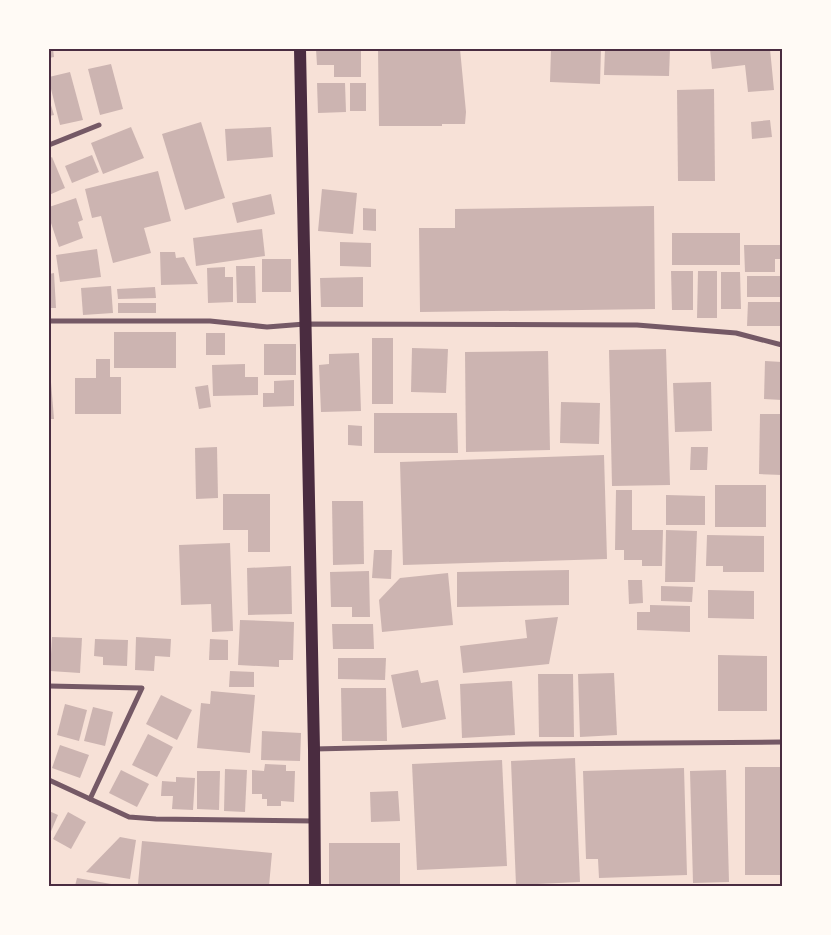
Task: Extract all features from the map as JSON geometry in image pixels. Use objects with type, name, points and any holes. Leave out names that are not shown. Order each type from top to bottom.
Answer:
[{"type":"main road","points":[[300,49],[315,886]]},
{"type":"street","points":[[49,146],[99,125]]},
{"type":"street","points":[[49,321],[210,321],[267,327],[305,324],[637,325],[736,333],[782,345]]},
{"type":"street","points":[[49,686],[142,688],[90,799]]},
{"type":"street","points":[[314,749],[521,744],[782,742]]},
{"type":"street","points":[[49,780],[129,817],[315,821]]},
{"type":"building","points":[[49,49],[53,49],[54,57],[49,58]]},
{"type":"building","points":[[316,49],[361,49],[361,77],[334,77],[334,65],[317,65]]},
{"type":"building","points":[[378,49],[460,49],[466,112],[465,124],[379,126]]},
{"type":"building","points":[[551,49],[601,49],[600,84],[550,82]]},
{"type":"building","points":[[605,49],[670,49],[669,76],[604,75]]},
{"type":"building","points":[[710,49],[770,49],[774,90],[748,92],[745,65],[712,69]]},
{"type":"building","points":[[111,64],[123,109],[100,115],[88,69]]},
{"type":"building","points":[[70,72],[83,120],[60,125],[49,77]]},
{"type":"building","points":[[317,83],[345,83],[346,112],[318,113]]},
{"type":"building","points":[[350,83],[366,83],[366,111],[350,111]]},
{"type":"building","points":[[714,89],[715,181],[678,181],[677,90]]},
{"type":"building","points":[[49,99],[54,115],[49,116]]},
{"type":"building","points":[[770,120],[772,137],[752,139],[751,122]]},
{"type":"building","points":[[201,122],[225,198],[185,210],[162,134]]},
{"type":"building","points":[[131,127],[144,158],[103,174],[91,143]]},
{"type":"building","points":[[271,127],[273,157],[227,161],[225,129]]},
{"type":"building","points":[[92,155],[99,172],[72,183],[65,166]]},
{"type":"building","points":[[52,157],[65,188],[49,195],[49,159]]},
{"type":"building","points":[[158,171],[171,221],[144,228],[151,253],[113,263],[101,216],[92,218],[85,189]]},
{"type":"building","points":[[322,189],[357,193],[353,234],[318,231]]},
{"type":"building","points":[[271,194],[275,214],[237,223],[232,203]]},
{"type":"building","points":[[76,198],[83,220],[78,222],[83,238],[59,247],[49,217],[49,207]]},
{"type":"building","points":[[654,206],[655,309],[420,312],[419,228],[455,228],[455,209]]},
{"type":"building","points":[[363,208],[376,209],[376,231],[363,230]]},
{"type":"building","points":[[262,229],[265,256],[196,266],[193,238]]},
{"type":"building","points":[[672,233],[740,233],[740,265],[672,265]]},
{"type":"building","points":[[340,242],[371,243],[371,267],[340,266]]},
{"type":"building","points":[[744,245],[781,245],[782,259],[775,259],[775,272],[745,272]]},
{"type":"building","points":[[97,249],[101,277],[60,282],[56,255]]},
{"type":"building","points":[[160,252],[175,252],[176,258],[184,257],[198,284],[161,285]]},
{"type":"building","points":[[262,259],[291,259],[291,292],[262,292]]},
{"type":"building","points":[[236,266],[255,266],[256,303],[237,303]]},
{"type":"building","points":[[225,267],[225,277],[233,277],[233,302],[208,303],[207,268]]},
{"type":"building","points":[[671,271],[693,271],[693,310],[672,310]]},
{"type":"building","points":[[698,271],[717,271],[717,318],[697,318]]},
{"type":"building","points":[[721,272],[740,272],[741,309],[721,309]]},
{"type":"building","points":[[54,273],[56,308],[49,308],[49,274]]},
{"type":"building","points":[[747,276],[780,276],[780,297],[747,297]]},
{"type":"building","points":[[363,277],[363,307],[321,307],[320,278]]},
{"type":"building","points":[[111,286],[113,313],[83,315],[81,288]]},
{"type":"building","points":[[155,287],[156,298],[118,299],[117,289]]},
{"type":"building","points":[[748,302],[782,302],[782,326],[747,326]]},
{"type":"building","points":[[118,303],[156,303],[156,313],[118,313]]},
{"type":"building","points":[[114,332],[176,332],[176,368],[114,368]]},
{"type":"building","points":[[206,333],[225,333],[225,355],[206,355]]},
{"type":"building","points":[[372,338],[393,338],[393,404],[372,404]]},
{"type":"building","points":[[264,344],[296,344],[296,375],[264,375]]},
{"type":"building","points":[[412,348],[448,349],[446,393],[411,392]]},
{"type":"building","points":[[666,349],[670,485],[612,486],[609,350]]},
{"type":"building","points":[[548,351],[550,450],[466,452],[465,352]]},
{"type":"building","points":[[359,353],[361,411],[321,412],[319,365],[329,364],[329,354]]},
{"type":"building","points":[[96,359],[110,359],[110,377],[121,377],[121,414],[75,414],[75,378],[96,378]]},
{"type":"building","points":[[765,361],[782,362],[782,400],[764,399]]},
{"type":"building","points":[[245,364],[245,377],[258,377],[258,395],[213,396],[212,365]]},
{"type":"building","points":[[50,370],[54,419],[49,419]]},
{"type":"building","points":[[294,380],[294,406],[263,407],[263,393],[274,393],[274,381]]},
{"type":"building","points":[[711,382],[712,431],[675,432],[673,383]]},
{"type":"building","points":[[208,385],[211,407],[199,409],[195,387]]},
{"type":"building","points":[[561,402],[600,403],[599,444],[560,443]]},
{"type":"building","points":[[374,413],[457,413],[458,453],[374,453]]},
{"type":"building","points":[[760,414],[782,414],[782,475],[759,474]]},
{"type":"building","points":[[348,425],[362,426],[362,446],[348,445]]},
{"type":"building","points":[[217,447],[218,498],[196,499],[195,448]]},
{"type":"building","points":[[691,447],[708,447],[707,470],[690,470]]},
{"type":"building","points":[[604,455],[607,559],[403,565],[400,462]]},
{"type":"building","points":[[715,485],[766,485],[766,527],[715,527]]},
{"type":"building","points":[[616,490],[632,490],[632,530],[663,530],[662,566],[642,566],[642,560],[624,560],[624,550],[615,550]]},
{"type":"building","points":[[223,494],[270,494],[270,552],[248,552],[248,530],[223,530]]},
{"type":"building","points":[[666,495],[705,496],[705,525],[666,525]]},
{"type":"building","points":[[332,501],[363,501],[364,564],[333,565]]},
{"type":"building","points":[[666,530],[697,531],[695,582],[665,582]]},
{"type":"building","points":[[707,535],[764,536],[764,572],[723,572],[723,566],[706,566]]},
{"type":"building","points":[[230,543],[233,631],[212,632],[211,604],[181,605],[179,545]]},
{"type":"building","points":[[374,550],[392,550],[391,579],[372,578]]},
{"type":"building","points":[[291,566],[292,614],[248,615],[247,568]]},
{"type":"building","points":[[569,570],[569,605],[457,607],[457,572]]},
{"type":"building","points":[[369,571],[370,617],[352,617],[352,607],[331,607],[330,572]]},
{"type":"building","points":[[448,573],[453,625],[382,632],[379,600],[400,578]]},
{"type":"building","points":[[628,580],[642,580],[643,603],[629,604]]},
{"type":"building","points":[[661,586],[693,587],[692,602],[661,601]]},
{"type":"building","points":[[708,590],[754,591],[754,619],[708,618]]},
{"type":"building","points":[[650,605],[690,606],[690,632],[637,630],[637,612],[650,612]]},
{"type":"building","points":[[558,617],[549,664],[463,673],[460,646],[527,638],[525,620]]},
{"type":"building","points":[[240,620],[294,622],[293,660],[279,660],[279,667],[238,665]]},
{"type":"building","points":[[332,624],[373,624],[374,649],[333,649]]},
{"type":"building","points":[[52,637],[82,638],[80,673],[50,671]]},
{"type":"building","points":[[136,637],[171,639],[170,657],[155,656],[154,671],[135,670]]},
{"type":"building","points":[[95,639],[128,640],[127,666],[103,665],[103,657],[94,656]]},
{"type":"building","points":[[210,639],[228,640],[228,660],[209,660]]},
{"type":"building","points":[[718,655],[767,656],[767,711],[718,711]]},
{"type":"building","points":[[338,658],[386,658],[385,680],[338,679]]},
{"type":"building","points":[[418,670],[421,683],[438,680],[446,719],[402,728],[391,675]]},
{"type":"building","points":[[230,671],[254,672],[254,687],[229,687]]},
{"type":"building","points":[[614,673],[617,735],[580,737],[578,674]]},
{"type":"building","points":[[538,674],[573,674],[574,737],[539,737]]},
{"type":"building","points":[[512,681],[515,735],[462,738],[460,684]]},
{"type":"building","points":[[341,688],[386,688],[387,741],[342,741]]},
{"type":"building","points":[[211,691],[255,695],[250,753],[197,748],[201,703],[210,704]]},
{"type":"building","points":[[161,695],[192,710],[177,740],[146,724]]},
{"type":"building","points":[[65,704],[87,710],[79,741],[57,735]]},
{"type":"building","points":[[93,707],[113,712],[105,746],[84,741]]},
{"type":"building","points":[[262,731],[301,733],[300,761],[261,760]]},
{"type":"building","points":[[148,734],[173,747],[157,777],[132,765]]},
{"type":"building","points":[[60,745],[89,755],[80,778],[52,768]]},
{"type":"building","points":[[575,758],[580,882],[516,885],[511,761]]},
{"type":"building","points":[[502,760],[507,866],[417,870],[412,764]]},
{"type":"building","points":[[265,764],[286,765],[286,771],[295,771],[294,802],[281,801],[281,806],[267,806],[267,799],[262,799],[262,794],[252,794],[252,770],[264,771]]},
{"type":"building","points":[[745,767],[780,767],[781,875],[745,875]]},
{"type":"building","points":[[684,768],[687,875],[599,878],[598,859],[586,859],[583,771]]},
{"type":"building","points":[[225,769],[247,770],[245,812],[224,811]]},
{"type":"building","points":[[121,770],[149,784],[137,807],[109,793]]},
{"type":"building","points":[[726,770],[729,882],[693,883],[690,771]]},
{"type":"building","points":[[197,771],[220,771],[219,810],[197,809]]},
{"type":"building","points":[[176,777],[195,778],[193,810],[172,809],[173,796],[161,796],[162,781],[176,782]]},
{"type":"building","points":[[398,791],[400,821],[371,822],[370,792]]},
{"type":"building","points":[[49,811],[58,815],[49,836]]},
{"type":"building","points":[[68,812],[86,822],[71,849],[53,839]]},
{"type":"building","points":[[120,837],[136,840],[130,879],[86,872]]},
{"type":"building","points":[[142,841],[272,853],[269,886],[158,886],[138,884]]},
{"type":"building","points":[[329,843],[400,843],[400,886],[329,886]]},
{"type":"building","points":[[77,878],[117,885],[117,886],[75,886]]}]
